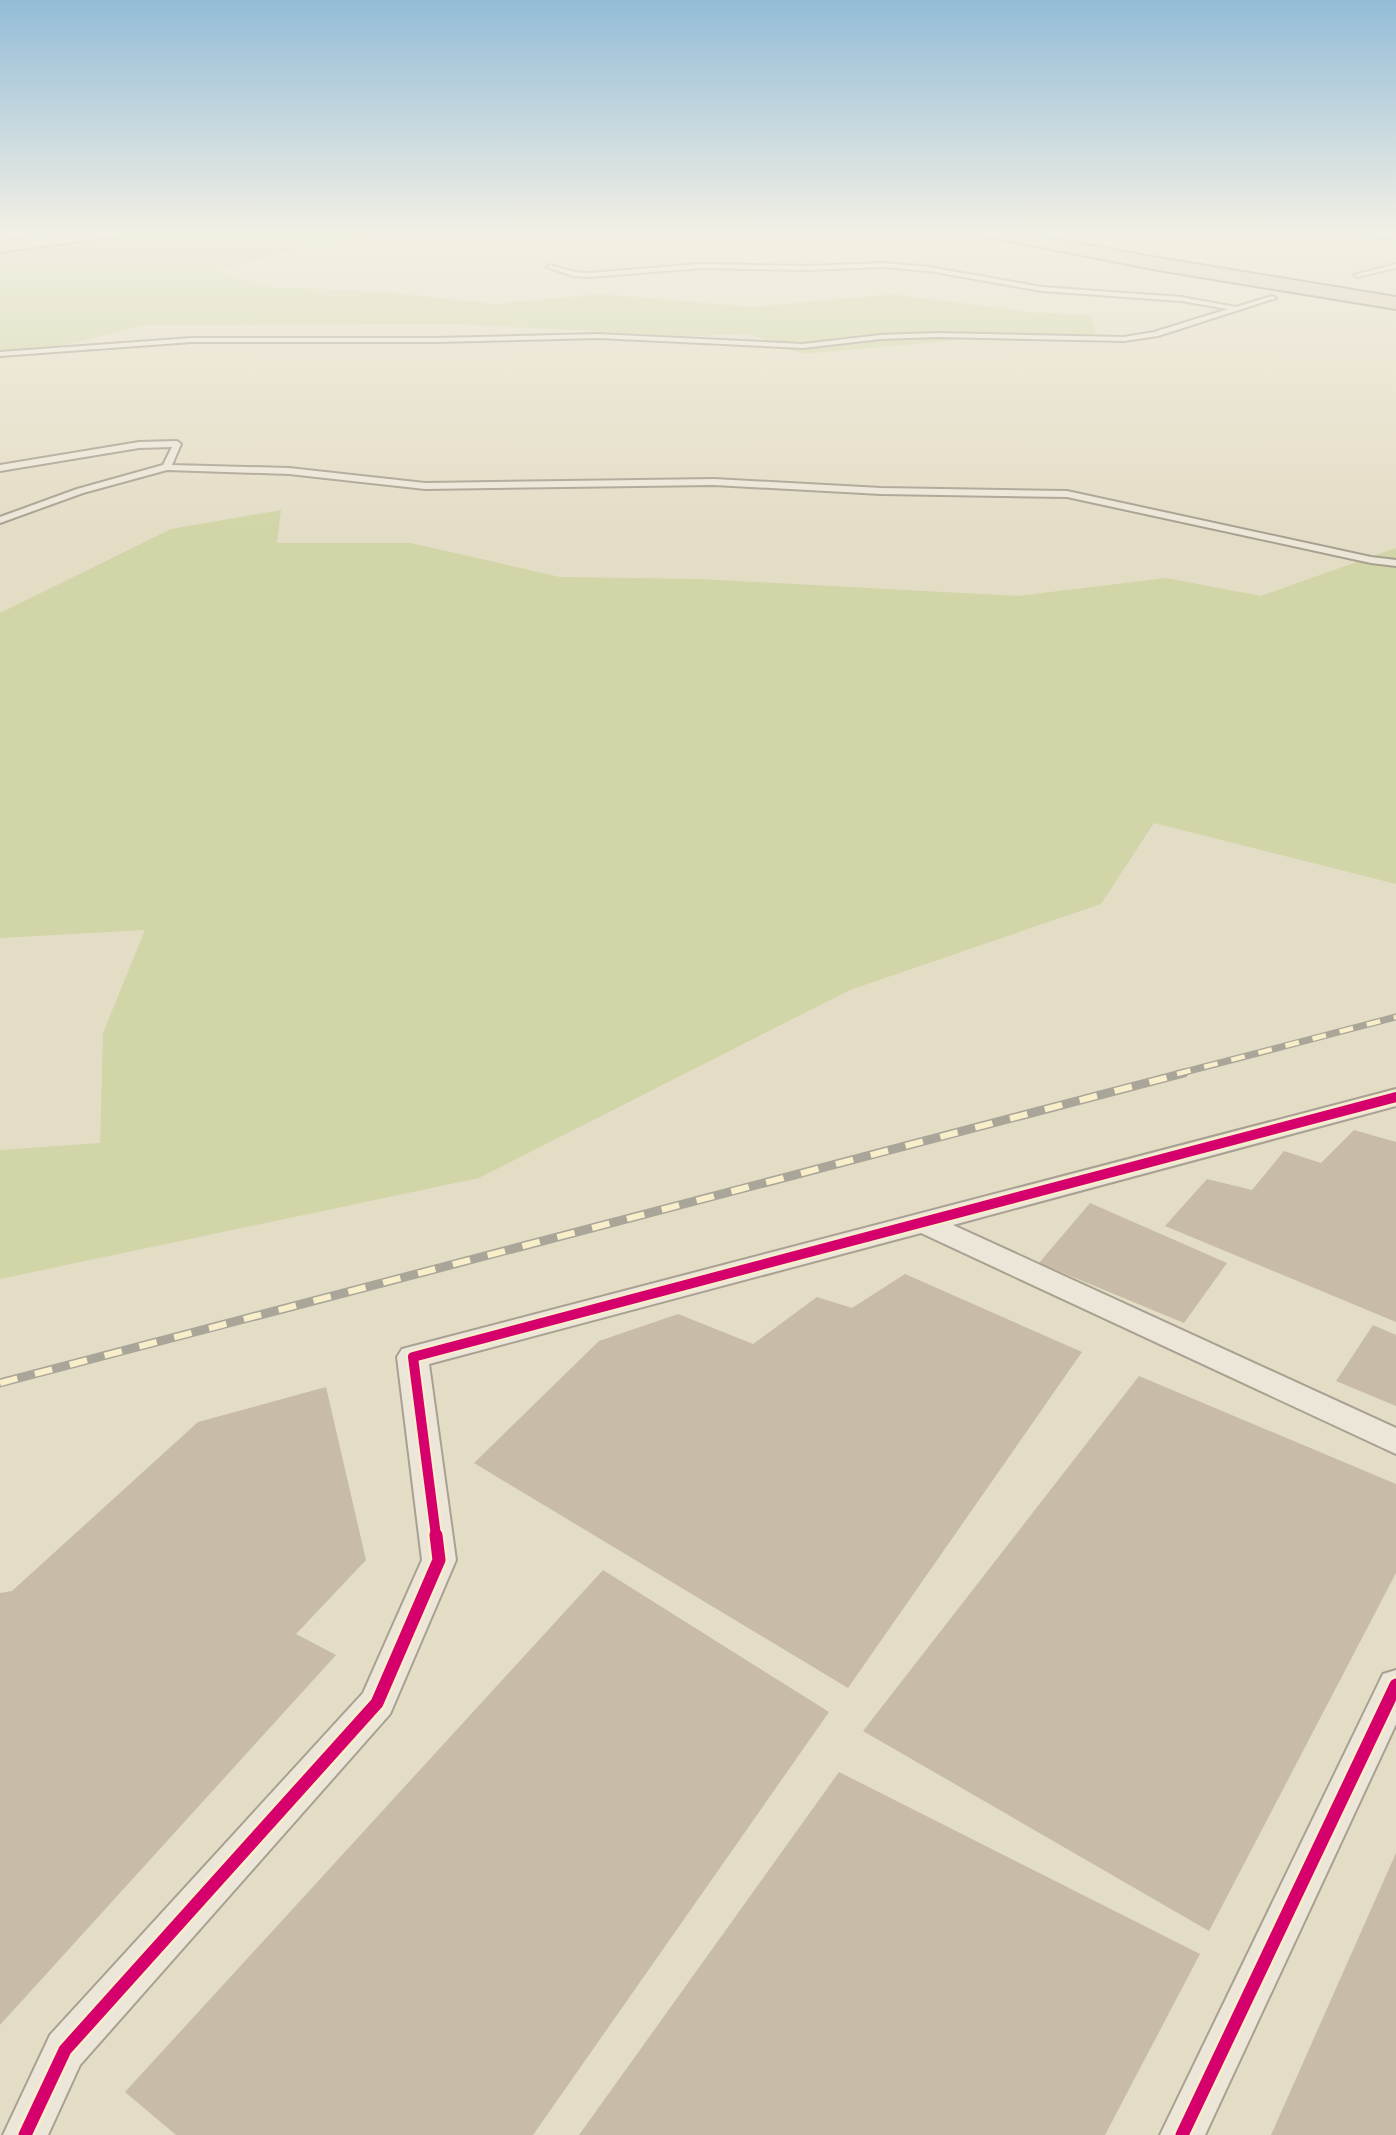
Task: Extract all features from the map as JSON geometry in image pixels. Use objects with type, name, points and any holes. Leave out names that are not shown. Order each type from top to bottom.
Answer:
[{"type":"street","points":[[24,2135],[65,2050],[377,1703],[439,1560],[413,1357],[1396,1097]]},
{"type":"street","points":[[924,1223],[1396,1442]]},
{"type":"street","points":[[1182,2135],[1396,1685]]},
{"type":"lane","points":[[0,354],[192,340],[598,337],[803,346],[937,334],[1124,339],[1166,331]]},
{"type":"lane","points":[[0,468],[139,445],[177,444],[167,467]]},
{"type":"lane","points":[[0,520],[80,491],[167,467],[289,471],[425,486],[713,482],[881,491],[1067,494],[1371,560],[1396,563]]},
{"type":"green space","points":[[0,331],[122,331],[34,353],[0,352]]},
{"type":"green space","points":[[582,331],[1095,331],[1096,334],[960,340],[805,354],[748,334],[685,336]]},
{"type":"green space","points":[[281,510],[277,543],[411,543],[560,577],[700,579],[1018,596],[1166,578],[1261,596],[1396,548],[1396,884],[1154,823],[1101,904],[850,990],[479,1178],[0,1279],[0,1150],[100,1143],[103,1033],[145,930],[0,938],[0,613],[171,529]]},
{"type":"building","points":[[1354,1130],[1396,1142],[1396,1322],[1165,1226],[1207,1179],[1252,1190],[1284,1151],[1321,1163]]},
{"type":"building","points":[[1090,1203],[1227,1263],[1184,1323],[1039,1263]]},
{"type":"building","points":[[905,1274],[1082,1352],[848,1688],[474,1463],[599,1341],[678,1314],[753,1344],[817,1297],[852,1308]]},
{"type":"building","points":[[1373,1325],[1396,1335],[1396,1406],[1336,1381]]},
{"type":"building","points":[[1139,1376],[1396,1484],[1396,1573],[1209,1931],[863,1731]]},
{"type":"building","points":[[326,1387],[366,1560],[296,1634],[336,1655],[0,2025],[0,1593],[12,1591],[198,1422]]},
{"type":"building","points":[[603,1570],[829,1712],[533,2135],[176,2135],[125,2092]]},
{"type":"building","points":[[839,1772],[1200,1954],[1105,2135],[579,2135]]},
{"type":"building","points":[[1396,1853],[1396,2135],[1271,2135]]},
{"type":"railway","points":[[1177,1074],[1396,1017]]},
{"type":"railway","points":[[0,1383],[1184,1073]]},
{"type":"cycle path","points":[[25,2135],[65,2050],[377,1703],[439,1560],[413,1357],[1396,1097]]},
{"type":"cycle path","points":[[1182,2135],[1396,1685]]}]
